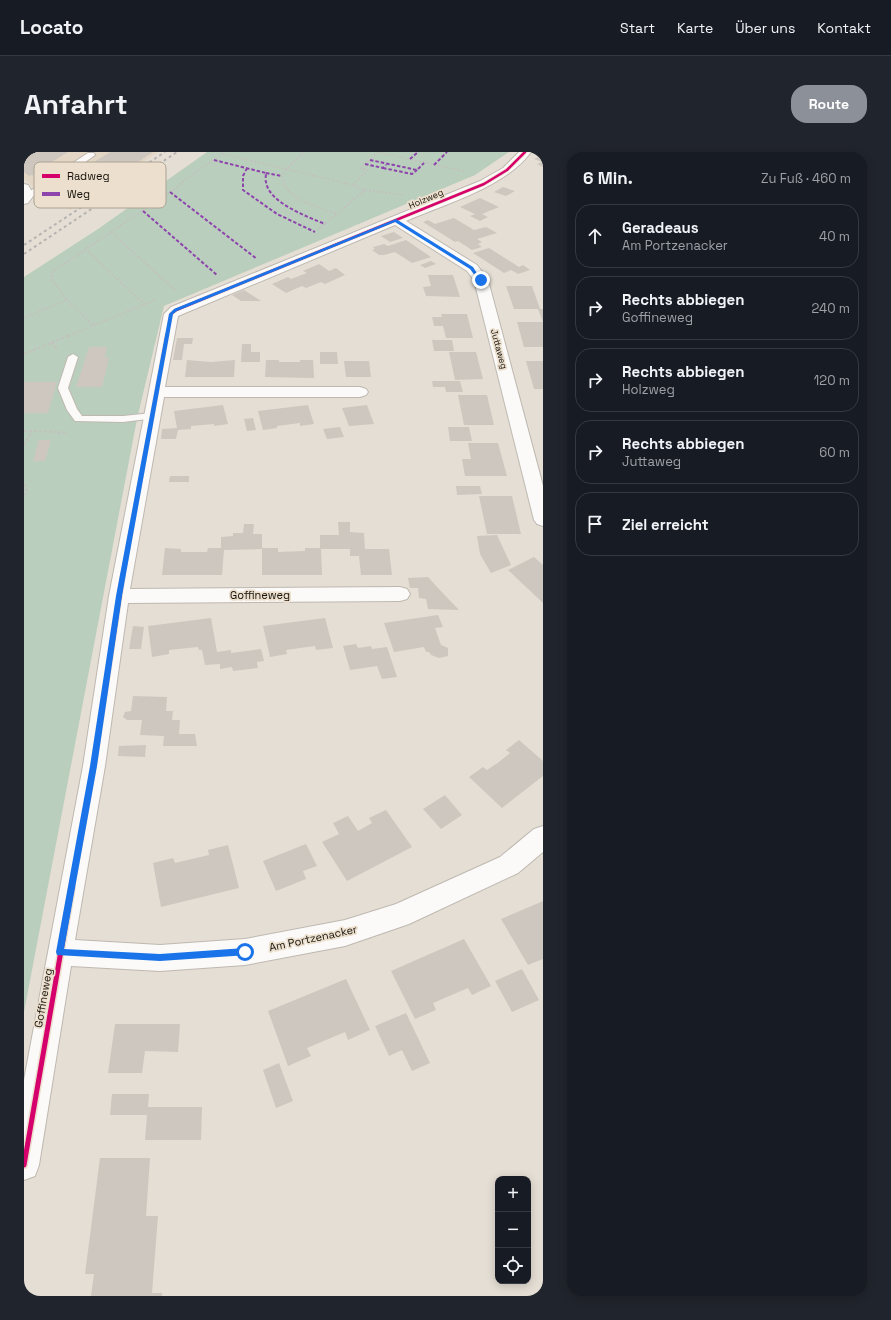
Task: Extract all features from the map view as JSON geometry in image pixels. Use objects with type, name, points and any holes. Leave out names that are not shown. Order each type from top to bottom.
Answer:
[{"type":"street","name":"Holzweg","points":[[171,304],[176,310],[484,184],[507,170],[525,152]]},
{"type":"street","name":"Juttaweg","points":[[396,220],[472,268],[481,280],[543,520]]},
{"type":"street","name":"Goffineweg","points":[[24,1165],[60,952],[94,766],[119,596],[157,392],[171,304]]},
{"type":"street","points":[[157,392],[360,392]]},
{"type":"street","name":"Goffineweg","points":[[119,596],[400,594]]},
{"type":"street","name":"Am Portzenacker","points":[[60,952],[160,958],[245,952],[345,933],[400,915],[509,865],[543,837]]},
{"type":"lane","points":[[81,162],[91,155]]},
{"type":"lane","points":[[72,357],[63,388],[72,410],[79,419],[137,419],[152,416]]},
{"type":"path","points":[[166,195],[225,152]]},
{"type":"path","points":[[303,152],[282,174],[282,184],[289,192],[298,198],[338,214]]},
{"type":"path","points":[[353,185],[368,170],[360,168],[377,152],[470,173]]},
{"type":"path","points":[[222,154],[288,168],[353,185],[365,190],[315,232]]},
{"type":"path","points":[[93,326],[67,300],[51,278],[52,272],[146,208]]},
{"type":"path","points":[[110,232],[177,292],[171,304]]},
{"type":"path","points":[[86,249],[145,305]]},
{"type":"path","points":[[24,354],[158,299]]},
{"type":"path","points":[[24,318],[67,300]]},
{"type":"path","points":[[24,432],[58,433],[83,419]]},
{"type":"path","points":[[24,445],[32,432]]},
{"type":"path","points":[[24,484],[27,491],[24,497]]},
{"type":"shaded area","points":[[24,152],[158,152],[143,162],[34,162],[34,188],[24,179]]},
{"type":"green space","points":[[207,152],[509,152],[475,175],[164,306],[137,419],[24,1012],[24,277],[128,208],[166,208],[166,181]]},
{"type":"building","points":[[24,152],[68,152],[52,162],[34,162],[34,176],[29,176],[24,172]]},
{"type":"building","points":[[110,152],[153,152],[138,162],[94,162]]},
{"type":"building","points":[[543,155],[543,167],[537,164],[542,162],[534,159]]},
{"type":"building","points":[[503,187],[515,191],[506,196],[494,192]]},
{"type":"building","points":[[480,198],[499,207],[482,214],[488,217],[480,221],[470,216],[475,214],[460,207]]},
{"type":"building","points":[[454,218],[474,230],[486,227],[497,233],[477,239],[482,242],[478,244],[482,247],[472,250],[458,241],[455,242],[423,222],[428,220],[435,224]]},
{"type":"building","points":[[394,232],[403,238],[390,242],[381,236]]},
{"type":"building","points":[[406,240],[431,257],[412,263],[395,252],[379,255],[372,250],[375,249],[373,247],[384,244],[388,246]]},
{"type":"building","points":[[489,248],[519,267],[523,265],[530,270],[518,274],[511,270],[504,273],[473,253]]},
{"type":"building","points":[[431,261],[436,264],[425,268],[420,265]]},
{"type":"building","points":[[319,264],[329,271],[336,268],[345,275],[325,284],[321,282],[306,288],[302,286],[286,293],[272,284],[288,277],[291,279],[307,273],[303,271]]},
{"type":"building","points":[[428,275],[453,275],[460,297],[426,296],[423,287],[431,286]]},
{"type":"building","points":[[506,286],[532,286],[540,309],[543,309],[543,322],[538,309],[514,309]]},
{"type":"building","points":[[244,290],[261,301],[241,301],[232,295]]},
{"type":"building","points":[[441,314],[467,314],[473,338],[446,338],[443,326],[434,326],[432,317],[442,317]]},
{"type":"building","points":[[517,322],[543,322],[543,347],[524,347]]},
{"type":"building","points":[[177,338],[193,338],[192,344],[184,344],[182,360],[173,360]]},
{"type":"building","points":[[432,340],[452,340],[454,351],[434,351]]},
{"type":"building","points":[[242,344],[251,344],[251,352],[260,352],[260,362],[241,362]]},
{"type":"building","points":[[89,347],[107,347],[105,357],[109,358],[102,387],[76,387]]},
{"type":"building","points":[[320,352],[337,352],[338,364],[320,364]]},
{"type":"building","points":[[449,352],[476,352],[483,379],[455,380]]},
{"type":"building","points":[[187,360],[211,362],[235,360],[234,377],[185,377]]},
{"type":"building","points":[[266,360],[279,360],[279,362],[300,362],[300,360],[313,360],[314,378],[265,377]]},
{"type":"building","points":[[344,361],[369,361],[371,377],[346,377]]},
{"type":"building","points":[[526,361],[543,361],[543,389],[534,389]]},
{"type":"building","points":[[432,381],[460,381],[463,392],[446,392],[445,387],[433,387]]},
{"type":"building","points":[[24,382],[57,382],[48,413],[24,413]]},
{"type":"building","points":[[458,395],[487,395],[494,425],[464,425]]},
{"type":"building","points":[[223,405],[228,424],[214,426],[214,424],[191,426],[191,429],[178,430],[176,439],[161,439],[162,429],[177,428],[174,411]]},
{"type":"building","points":[[308,405],[314,424],[300,426],[300,423],[277,426],[277,428],[263,430],[258,411]]},
{"type":"building","points":[[367,405],[374,424],[349,426],[342,408]]},
{"type":"building","points":[[253,418],[256,430],[247,431],[244,419]]},
{"type":"building","points":[[340,427],[344,437],[327,439],[323,429]]},
{"type":"building","points":[[448,427],[469,427],[472,441],[450,441]]},
{"type":"building","points":[[39,440],[51,440],[45,461],[33,461]]},
{"type":"building","points":[[468,443],[498,443],[507,476],[465,476],[462,459],[471,459]]},
{"type":"building","points":[[170,476],[189,476],[189,482],[169,482]]},
{"type":"building","points":[[456,486],[480,486],[482,494],[457,495]]},
{"type":"building","points":[[479,496],[512,496],[521,534],[487,534]]},
{"type":"building","points":[[338,522],[350,522],[350,532],[364,533],[365,549],[389,549],[392,575],[361,575],[359,556],[350,556],[350,549],[321,549],[322,575],[262,575],[262,549],[224,550],[222,575],[162,575],[165,548],[181,549],[181,552],[207,552],[208,548],[221,548],[221,537],[233,536],[233,533],[243,533],[244,524],[254,524],[253,534],[262,534],[262,548],[278,548],[278,552],[305,551],[305,548],[320,548],[320,535],[339,535]]},
{"type":"building","points":[[497,535],[511,565],[491,573],[480,554],[477,536]]},
{"type":"building","points":[[534,557],[543,565],[543,603],[508,570]]},
{"type":"building","points":[[428,577],[459,610],[428,609],[426,599],[419,598],[418,588],[410,588],[408,578]]},
{"type":"building","points":[[438,615],[443,627],[435,628],[441,645],[448,648],[448,656],[439,658],[431,655],[429,652],[426,652],[424,647],[394,652],[384,623]]},
{"type":"building","points":[[211,618],[217,652],[231,650],[231,653],[261,649],[264,661],[257,662],[258,668],[233,671],[232,667],[220,669],[220,664],[205,665],[202,650],[199,650],[198,647],[169,650],[169,654],[152,657],[148,626]]},
{"type":"building","points":[[325,618],[333,648],[316,650],[315,646],[286,650],[287,654],[270,657],[263,626]]},
{"type":"building","points":[[133,626],[144,627],[141,649],[129,649]]},
{"type":"building","points":[[356,644],[358,648],[371,646],[372,649],[387,647],[397,677],[382,679],[377,666],[350,670],[343,646]]},
{"type":"building","points":[[133,696],[167,697],[166,711],[173,711],[172,720],[180,720],[179,734],[195,734],[197,746],[163,746],[164,736],[140,735],[142,720],[127,720],[123,717],[125,712],[131,711]]},
{"type":"building","points":[[519,740],[543,761],[543,776],[502,808],[469,777],[483,767],[487,770],[499,762],[510,753],[506,750]]},
{"type":"building","points":[[146,745],[145,757],[118,756],[119,746]]},
{"type":"building","points":[[445,795],[462,815],[441,829],[423,809]]},
{"type":"building","points":[[386,810],[412,847],[347,881],[322,842],[339,834],[333,823],[348,816],[358,831],[372,823],[369,818]]},
{"type":"building","points":[[306,844],[317,866],[303,871],[306,879],[276,891],[263,861]]},
{"type":"building","points":[[228,845],[239,888],[161,907],[153,863],[173,858],[175,863],[209,855],[208,850]]},
{"type":"building","points":[[543,901],[543,959],[528,965],[501,919]]},
{"type":"building","points":[[464,939],[491,986],[472,995],[468,988],[433,1003],[436,1010],[415,1019],[391,971]]},
{"type":"building","points":[[522,969],[539,1000],[512,1012],[495,981]]},
{"type":"building","points":[[346,979],[370,1030],[348,1040],[345,1032],[307,1048],[311,1056],[288,1066],[268,1011]]},
{"type":"building","points":[[406,1013],[430,1063],[412,1071],[402,1050],[389,1056],[375,1026]]},
{"type":"building","points":[[115,1024],[180,1024],[178,1052],[145,1051],[142,1073],[108,1073]]},
{"type":"building","points":[[279,1063],[293,1101],[276,1108],[263,1070]]},
{"type":"building","points":[[112,1094],[149,1094],[148,1107],[202,1107],[201,1140],[145,1140],[147,1115],[110,1115]]},
{"type":"building","points":[[100,1158],[150,1158],[146,1216],[158,1216],[152,1293],[162,1293],[162,1296],[91,1296],[94,1274],[85,1274]]},
{"type":"railway","points":[[150,162],[165,152]]},
{"type":"railway","points":[[162,162],[177,152]]},
{"type":"railway","points":[[24,245],[80,208]]},
{"type":"railway","points":[[24,254],[93,208]]},
{"type":"marked path","points":[[410,159],[418,152]]},
{"type":"marked path","points":[[434,165],[447,152]]},
{"type":"marked path","points":[[214,160],[266,173],[266,182],[269,191],[276,199],[296,212],[325,224]]},
{"type":"marked path","points":[[370,160],[417,170],[424,163]]},
{"type":"marked path","points":[[365,164],[383,168],[386,165]]},
{"type":"marked path","points":[[247,168],[243,176],[243,190],[259,203],[277,214],[315,232]]},
{"type":"marked path","points":[[383,168],[412,174],[417,170]]},
{"type":"marked path","points":[[266,173],[282,176]]},
{"type":"marked path","points":[[170,192],[257,259]]},
{"type":"marked path","points":[[143,211],[217,275]]},
{"type":"cycle path","points":[[24,1165],[60,952],[94,766],[119,596],[171,314],[176,310],[484,184],[507,170],[525,152]]},
{"type":"route","points":[[245,952],[160,958],[60,952],[94,766],[119,596],[171,314],[176,310],[396,220],[472,268],[481,280]]}]
